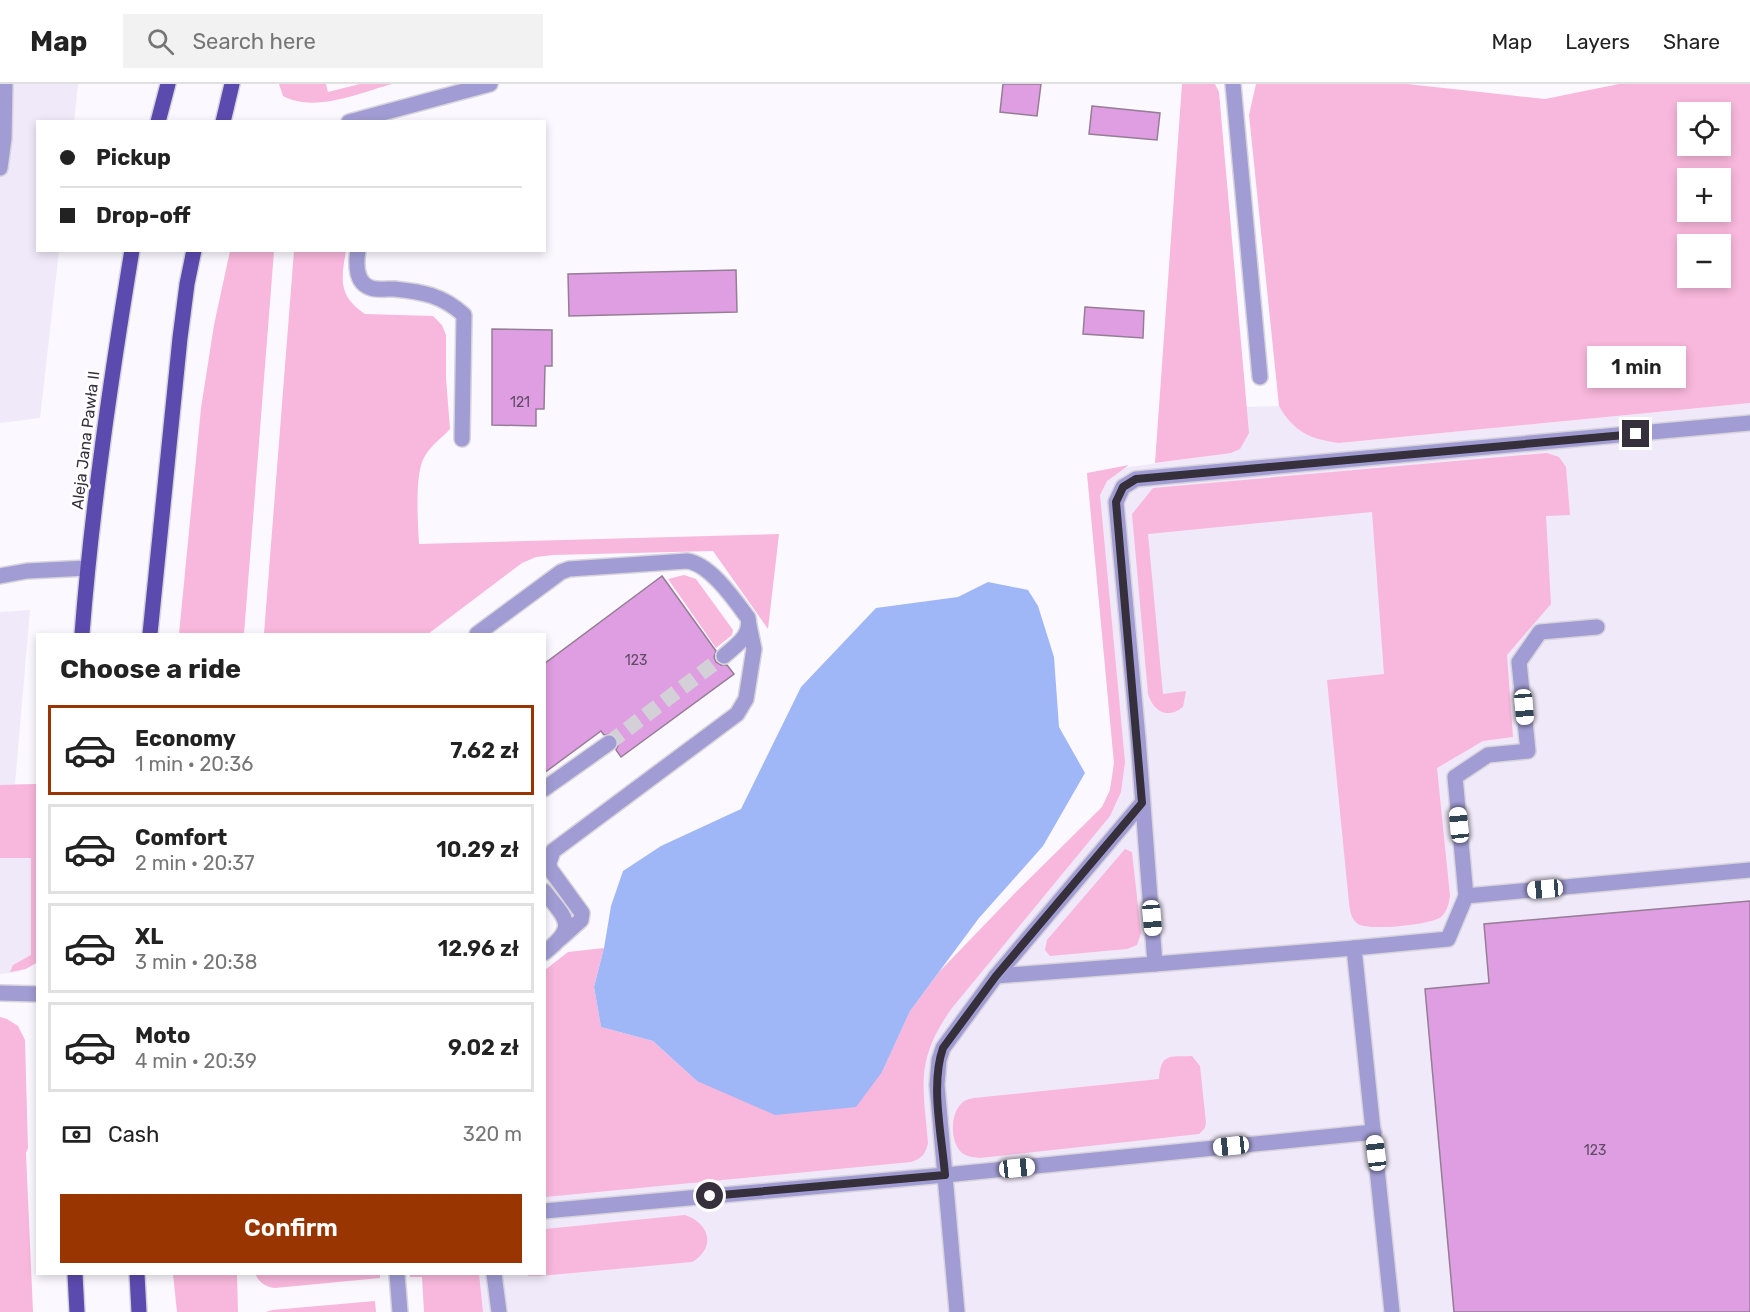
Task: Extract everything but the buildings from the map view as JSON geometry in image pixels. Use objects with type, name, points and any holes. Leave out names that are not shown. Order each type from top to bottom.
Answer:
[{"type":"main road","points":[[159,120],[168,84]]},
{"type":"main road","points":[[225,120],[232,84]]},
{"type":"main road","name":"Aleja Jana Pawła II","points":[[82,633],[87,568],[113,364],[132,252]]},
{"type":"main road","points":[[150,633],[178,348],[194,252]]},
{"type":"main road","points":[[75,1275],[77,1312]]},
{"type":"main road","points":[[137,1275],[139,1312]]},
{"type":"street","points":[[0,168],[4,138],[5,84]]},
{"type":"street","points":[[374,118],[490,84]]},
{"type":"street","points":[[1233,84],[1260,377]]},
{"type":"street","points":[[358,252],[356,267],[360,279],[369,287],[421,292],[440,297],[464,315],[462,439]]},
{"type":"street","points":[[1155,964],[1116,502],[1123,487],[1136,479],[1750,423]]},
{"type":"street","points":[[478,633],[561,572],[687,561],[695,562],[710,572],[742,609],[749,625],[754,649],[746,699],[737,714],[553,851],[549,863],[550,869],[582,913],[581,920],[546,951]]},
{"type":"street","points":[[0,576],[87,568]]},
{"type":"street","points":[[724,656],[743,639],[749,625]]},
{"type":"street","points":[[996,976],[1448,939],[1466,896],[1455,777],[1488,755],[1528,752],[1519,662],[1540,632],[1597,627]]},
{"type":"street","points":[[546,788],[609,743]]},
{"type":"street","points":[[957,1312],[937,1085],[939,1060],[943,1048],[996,976],[1142,803]]},
{"type":"street","points":[[1466,896],[1750,870]]},
{"type":"street","points":[[546,894],[566,921],[565,933],[561,938]]},
{"type":"street","points":[[1354,948],[1392,1312]]},
{"type":"street","points":[[0,993],[36,994]]},
{"type":"street","points":[[546,1211],[945,1175],[1374,1132]]},
{"type":"street","points":[[397,1275],[400,1312]]},
{"type":"street","points":[[494,1275],[499,1312]]},
{"type":"street","points":[[138,1293],[148,1312]]},
{"type":"shaded area","points":[[0,84],[78,84],[74,120],[36,120],[36,252],[59,252],[40,418],[0,423]]},
{"type":"shaded area","points":[[279,84],[326,84],[328,92],[360,84],[392,84],[337,100],[309,103],[283,96]]},
{"type":"shaded area","points":[[1182,84],[1215,84],[1219,92],[1249,433],[1240,449],[1231,453],[1155,463]]},
{"type":"shaded area","points":[[1256,84],[1407,84],[1545,99],[1619,84],[1750,84],[1750,403],[1339,443],[1304,433],[1291,422],[1279,406],[1249,115]]},
{"type":"shaded area","points":[[230,252],[274,252],[244,633],[179,633],[201,408],[214,325]]},
{"type":"shaded area","points":[[294,252],[346,252],[343,286],[350,300],[365,314],[433,316],[442,325],[446,335],[446,378],[450,429],[430,448],[419,474],[419,544],[779,534],[768,629],[713,551],[536,557],[522,563],[429,633],[264,633]]},
{"type":"shaded area","points":[[1750,403],[1750,1312],[456,1312],[452,1275],[546,1275],[546,1078],[949,986],[1102,807],[1110,790],[1114,763],[1087,473],[1201,457],[1238,407],[1284,406],[1339,443]]},
{"type":"shaded area","points":[[1547,453],[1559,457],[1566,467],[1570,515],[1546,516],[1551,604],[1507,655],[1513,737],[1483,741],[1437,768],[1450,896],[1445,913],[1435,920],[1413,925],[1374,927],[1358,924],[1350,912],[1327,680],[1384,674],[1372,512],[1148,534],[1163,694],[1186,691],[1183,707],[1171,713],[1157,709],[1148,694],[1132,514],[1153,488]]},
{"type":"shaded area","points":[[1129,465],[1107,481],[1100,495],[1125,762],[1121,792],[1110,816],[952,1008],[940,1026],[932,1043],[924,1073],[928,1143],[922,1156],[911,1162],[546,1197],[546,969],[568,952],[604,948],[594,987],[601,1027],[653,1041],[697,1081],[882,1072],[910,1011],[939,972],[1102,807],[1110,790],[1114,763],[1087,473]]},
{"type":"shaded area","points":[[684,575],[696,579],[733,630],[732,635],[716,648],[668,579]]},
{"type":"shaded area","points":[[30,610],[15,784],[36,784],[36,963],[18,972],[0,974],[0,612]]},
{"type":"shaded area","points":[[36,784],[36,963],[26,969],[10,972],[13,965],[31,955],[31,858],[0,858],[0,785]]},
{"type":"shaded area","points":[[1125,849],[1132,852],[1141,933],[1137,945],[1127,949],[1050,956],[1045,950],[1047,940]]},
{"type":"shaded area","points":[[0,1017],[18,1026],[25,1040],[28,1148],[26,1153],[33,1312],[0,1312]]},
{"type":"shaded area","points":[[1192,1056],[1200,1066],[1206,1123],[1205,1128],[1199,1134],[980,1158],[962,1153],[955,1142],[953,1121],[957,1109],[967,1100],[1159,1079],[1162,1065],[1168,1058]]},
{"type":"shaded area","points":[[685,1215],[704,1229],[707,1243],[700,1256],[692,1262],[540,1276],[529,1276],[527,1275],[546,1275],[546,1229]]},
{"type":"shaded area","points":[[173,1275],[237,1275],[238,1312],[177,1312]]},
{"type":"shaded area","points":[[256,1275],[380,1275],[380,1278],[275,1288],[268,1287]]},
{"type":"shaded area","points":[[410,1275],[479,1275],[483,1312],[424,1312],[422,1277],[410,1277]]},
{"type":"shaded area","points":[[375,1301],[376,1312],[266,1312],[272,1310]]},
{"type":"water","points":[[988,582],[1028,590],[1038,606],[1054,657],[1059,727],[1085,773],[1043,846],[979,918],[910,1011],[882,1072],[856,1107],[775,1115],[697,1081],[653,1041],[601,1027],[594,987],[611,906],[623,871],[661,846],[741,809],[801,687],[876,608],[958,597]]},
{"type":"tunnel","points":[[609,743],[724,656]]},
{"type":"route","points":[[710,1196],[945,1175],[937,1085],[937,1072],[943,1048],[996,976],[1142,803],[1116,502],[1123,487],[1136,479],[1636,434]]}]
